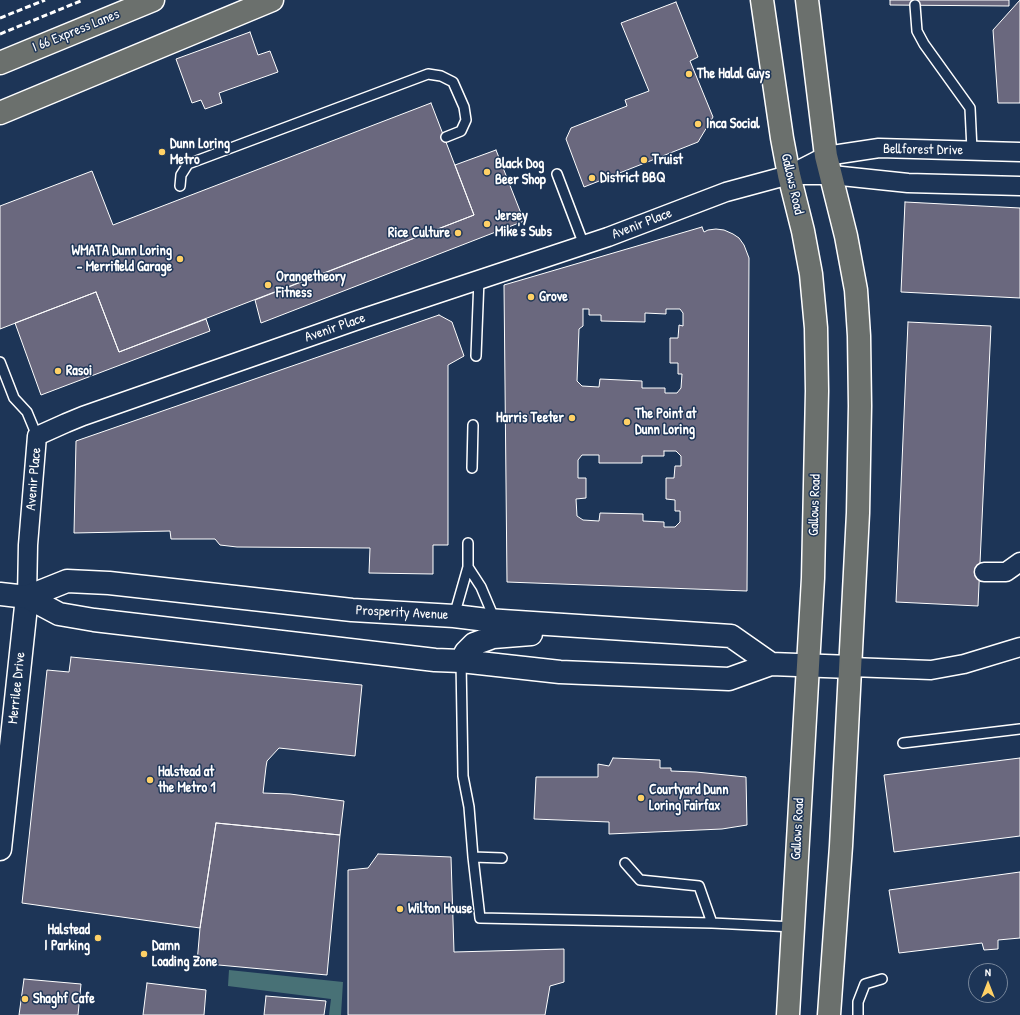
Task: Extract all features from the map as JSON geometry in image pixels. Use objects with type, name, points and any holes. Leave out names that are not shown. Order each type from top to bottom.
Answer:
[{"type":"main road","name":"I 66 Express Lanes","points":[[0,63],[153,0]]},
{"type":"main road","points":[[0,113],[272,0]]},
{"type":"main road","name":"Gallows Road","points":[[762,0],[782,138],[810,267],[816,328],[816,469],[812,584],[788,1015]]},
{"type":"main road","points":[[807,0],[829,166],[846,236],[856,290],[859,336],[860,406],[858,513],[841,846],[829,1015]]},
{"type":"main road","name":"Prosperity Avenue","points":[[27,598],[66,581],[109,583],[352,610],[731,636],[771,664]]},
{"type":"main road","points":[[0,594],[27,598],[59,614],[94,620],[428,659],[461,661],[560,672],[729,679],[771,664],[851,667]]},
{"type":"main road","name":"Merrilee Drive","points":[[0,849],[27,598]]},
{"type":"main road","points":[[461,661],[466,652],[474,644],[493,638],[597,627]]},
{"type":"street","name":"Bellforest Drive","points":[[829,166],[879,148],[1020,152]]},
{"type":"street","name":"Avenir Place","points":[[27,598],[28,545],[37,436],[83,416],[362,318],[584,245],[726,192],[829,166]]},
{"type":"street","points":[[829,166],[908,183],[1020,186]]},
{"type":"street","points":[[984,572],[1006,572],[1020,562]]},
{"type":"street","points":[[851,667],[931,670],[964,664],[1020,647]]},
{"type":"lane","points":[[915,4],[917,31],[924,44],[970,108],[972,150]]},
{"type":"lane","points":[[180,186],[181,175],[188,164],[428,74],[441,76],[452,82],[464,107],[466,120],[461,131],[446,137]]},
{"type":"lane","points":[[557,174],[584,245]]},
{"type":"lane","points":[[476,356],[479,279]]},
{"type":"lane","points":[[0,362],[14,398],[27,412],[37,436]]},
{"type":"lane","points":[[472,468],[473,425]]},
{"type":"lane","points":[[454,616],[468,567],[468,543]]},
{"type":"lane","points":[[468,567],[481,587],[492,612],[502,621]]},
{"type":"lane","points":[[461,661],[464,776],[469,807],[480,918],[712,923],[794,927]]},
{"type":"lane","points":[[904,743],[1020,729]]},
{"type":"lane","points":[[473,857],[502,858]]},
{"type":"lane","points":[[625,863],[640,880],[699,886],[712,923]]},
{"type":"lane","points":[[858,1015],[858,1002],[865,984],[882,979]]},
{"type":"green space","points":[[229,970],[343,982],[341,1015],[329,1015],[331,999],[228,986]]},
{"type":"building","points":[[890,0],[1009,0],[1009,6],[890,5]]},
{"type":"building","points":[[1020,0],[1020,103],[998,103],[993,30]]},
{"type":"building","points":[[676,2],[698,57],[690,61],[713,117],[698,142],[584,187],[566,139],[571,128],[627,106],[625,100],[649,91],[621,23]]},
{"type":"building","points":[[250,32],[258,55],[270,51],[278,72],[219,93],[222,103],[205,109],[201,100],[192,103],[176,59]]},
{"type":"building","name":"WMATA Dunn Loring - Merrifield Garage","points":[[431,103],[474,215],[119,352],[96,292],[0,329],[0,206],[92,171],[113,225]]},
{"type":"building","points":[[496,150],[524,221],[261,323],[255,300],[474,215],[455,165]]},
{"type":"building","points":[[905,202],[1020,208],[1020,298],[901,292]]},
{"type":"building","name":"The Point at Dunn Loring","points":[[702,227],[704,232],[716,229],[724,230],[739,238],[744,245],[749,258],[747,591],[507,582],[504,285]],"holes":[[[583,309],[589,309],[589,315],[601,315],[601,321],[645,322],[645,313],[666,314],[666,309],[680,309],[683,313],[683,326],[679,325],[678,338],[670,338],[670,363],[678,363],[678,374],[682,374],[681,388],[677,393],[665,393],[665,388],[642,388],[642,381],[600,379],[599,387],[582,386],[577,381],[579,329],[583,326]],[[664,451],[676,451],[681,456],[681,466],[675,466],[674,478],[666,478],[666,499],[675,500],[675,511],[680,511],[680,522],[675,527],[664,527],[664,522],[643,521],[643,514],[600,513],[599,521],[583,520],[577,516],[576,499],[586,498],[586,478],[578,478],[578,460],[582,455],[599,455],[599,463],[642,463],[642,456],[664,456]]]},
{"type":"building","points":[[96,292],[119,352],[206,319],[210,331],[41,395],[15,323]]},
{"type":"building","points":[[439,315],[452,322],[464,356],[448,365],[448,545],[433,545],[433,574],[369,573],[370,548],[237,547],[220,545],[215,539],[171,539],[170,531],[74,533],[76,441]]},
{"type":"building","points":[[908,322],[991,326],[978,606],[896,602]]},
{"type":"building","name":"Halstead at the Metro 1","points":[[71,657],[362,685],[355,756],[279,748],[267,761],[266,767],[263,793],[290,794],[344,801],[340,835],[216,823],[200,928],[22,903],[47,670],[69,672]]},
{"type":"building","name":"Courtyard Dunn Loring Fairfax","points":[[613,758],[660,760],[660,768],[671,768],[671,771],[746,777],[747,825],[722,829],[609,834],[609,822],[534,819],[536,777],[598,777],[598,764],[609,766]]},
{"type":"building","points":[[1020,758],[1020,836],[894,852],[884,775]]},
{"type":"building","points":[[216,823],[340,835],[327,975],[197,963],[200,928]]},
{"type":"building","name":"Wilton House","points":[[378,854],[451,857],[454,952],[564,949],[564,982],[550,986],[545,1015],[348,1015],[348,870],[368,868]]},
{"type":"building","points":[[1020,872],[1020,938],[998,940],[998,949],[984,950],[982,943],[899,953],[889,890]]},
{"type":"building","points":[[24,979],[81,984],[78,1015],[19,1015]]},
{"type":"building","points":[[147,983],[206,990],[204,1015],[143,1015]]},
{"type":"building","points":[[266,996],[326,1001],[324,1015],[264,1015]]},
{"type":"railway","points":[[0,18],[45,0]]},
{"type":"railway","points":[[0,34],[83,0]]},
{"type":"place","name":"The Halal Guys","points":[[689,74]]},
{"type":"place","name":"Inca Social","points":[[698,124]]},
{"type":"place","name":"Dunn Loring Metro","points":[[162,152]]},
{"type":"place","name":"Truist","points":[[644,160]]},
{"type":"place","name":"Black Dog Beer Shop","points":[[487,172]]},
{"type":"place","name":"District BBQ","points":[[592,178]]},
{"type":"place","name":"Jersey Mike's Subs","points":[[487,224]]},
{"type":"place","name":"Rice Culture","points":[[458,233]]},
{"type":"place","name":"WMATA Dunn Loring - Merrifield Garage","points":[[180,259]]},
{"type":"place","name":"Orangetheory Fitness","points":[[268,285]]},
{"type":"place","name":"Grove","points":[[531,297]]},
{"type":"place","name":"Rasoi","points":[[58,371]]},
{"type":"place","name":"Harris Teeter","points":[[572,418]]},
{"type":"place","name":"The Point at Dunn Loring","points":[[627,422]]},
{"type":"place","name":"Halstead at the Metro 1","points":[[150,780]]},
{"type":"place","name":"Courtyard Dunn Loring Fairfax","points":[[641,798]]},
{"type":"place","name":"Wilton House","points":[[400,909]]},
{"type":"place","name":"Halstead I Parking","points":[[98,938]]},
{"type":"place","name":"Damn Loading Zone","points":[[144,954]]},
{"type":"place","name":"Shaghf Cafe","points":[[25,999]]}]
